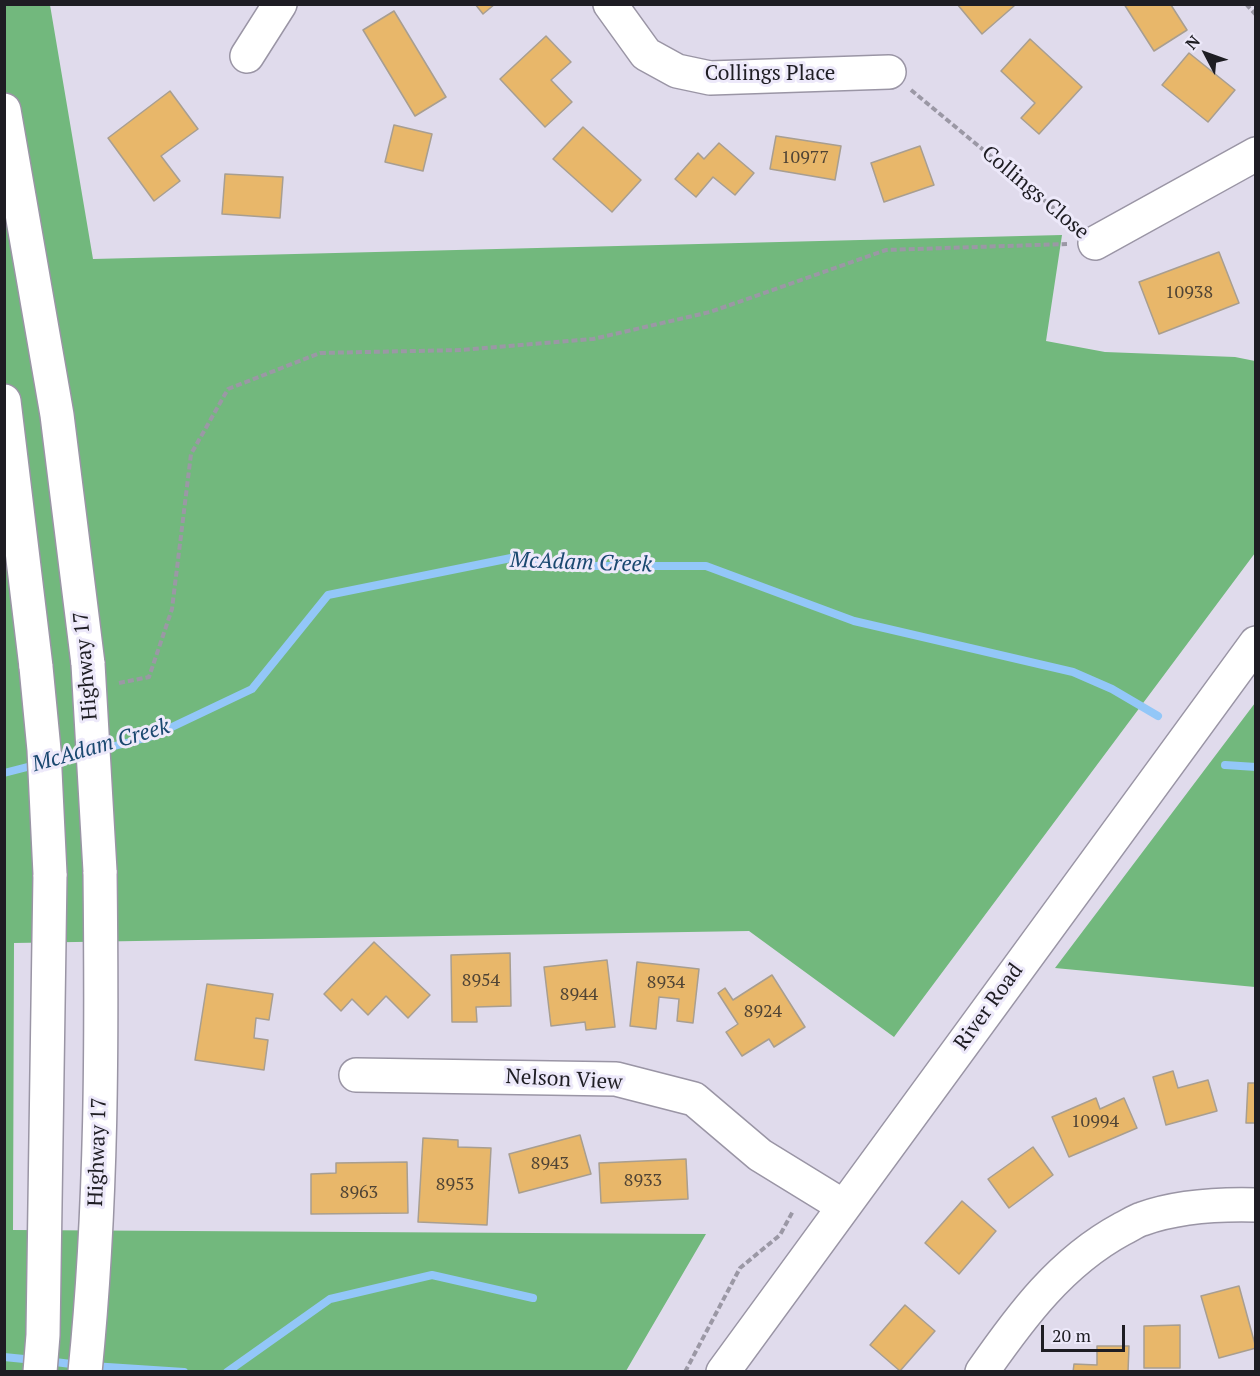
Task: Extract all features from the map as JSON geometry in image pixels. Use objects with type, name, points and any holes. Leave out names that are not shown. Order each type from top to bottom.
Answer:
[{"type":"main road","points":[[247,56],[280,4]]},
{"type":"main road","name":"Collings Place","points":[[610,4],[646,54],[678,71],[710,78],[888,72]]},
{"type":"main road","name":"Highway 17","points":[[4,110],[57,415],[88,664],[100,871],[101,983],[99,1129],[85,1371]]},
{"type":"main road","name":"Collings Close","points":[[1095,243],[1256,154]]},
{"type":"main road","points":[[4,401],[36,667],[50,874],[43,1335],[40,1371]]},
{"type":"main road","name":"River Road","points":[[723,1371],[1256,643]]},
{"type":"main road","name":"Nelson View","points":[[356,1075],[616,1079],[683,1096],[694,1099],[760,1155],[843,1206]]},
{"type":"main road","points":[[982,1371],[1035,1301],[1067,1268],[1102,1240],[1142,1219],[1186,1208],[1256,1205]]},
{"type":"path","points":[[1246,4],[1256,15]]},
{"type":"path","name":"Collings Close","points":[[888,72],[1095,243]]},
{"type":"path","points":[[115,684],[149,677],[172,609],[191,454],[228,389],[320,353],[462,350],[593,339],[710,312],[886,250],[1060,244]]},
{"type":"path","points":[[685,1371],[740,1268],[780,1235],[789,1216]]},
{"type":"green space","points":[[5,5],[50,5],[93,259],[1062,235],[1046,341],[1105,352],[1235,357],[1255,361],[1255,553],[894,1037],[749,931],[14,943],[13,1230],[706,1234],[626,1371],[5,1372]]},
{"type":"green space","points":[[1255,703],[1255,987],[1055,968]]},
{"type":"building","points":[[475,4],[495,4],[483,14]]},
{"type":"building","points":[[957,4],[1013,4],[1014,6],[982,34]]},
{"type":"building","points":[[1124,4],[1173,4],[1171,5],[1187,30],[1154,51]]},
{"type":"building","points":[[394,11],[446,97],[415,116],[363,30]]},
{"type":"building","points":[[546,36],[571,62],[551,80],[572,102],[545,127],[500,79]]},
{"type":"building","points":[[1030,39],[1082,87],[1039,134],[1021,118],[1035,103],[1001,71]]},
{"type":"building","points":[[1189,53],[1235,90],[1208,122],[1162,85]]},
{"type":"building","points":[[170,91],[198,129],[161,156],[180,181],[154,201],[108,138]]},
{"type":"building","points":[[394,125],[432,134],[423,171],[385,162]]},
{"type":"building","points":[[583,127],[641,180],[612,212],[553,159]]},
{"type":"building","points":[[776,136],[841,146],[835,180],[770,169]]},
{"type":"building","points":[[719,143],[754,173],[735,195],[713,177],[696,197],[675,179],[698,153],[704,159]]},
{"type":"building","points":[[920,146],[934,185],[884,202],[871,163]]},
{"type":"building","points":[[225,174],[283,177],[280,218],[222,214]]},
{"type":"building","points":[[1219,252],[1239,303],[1159,334],[1139,282]]},
{"type":"building","points":[[374,942],[430,995],[408,1018],[386,996],[368,1015],[352,999],[341,1011],[324,994]]},
{"type":"building","points":[[510,953],[511,1006],[476,1007],[477,1022],[452,1022],[451,955]]},
{"type":"building","points":[[607,960],[615,1027],[586,1030],[585,1022],[551,1026],[544,967]]},
{"type":"building","points":[[637,962],[699,969],[693,1023],[677,1021],[679,999],[659,997],[656,1029],[630,1026]]},
{"type":"building","points":[[772,975],[805,1027],[774,1047],[769,1039],[742,1056],[726,1032],[738,1024],[718,993],[725,988],[733,1000]]},
{"type":"building","points":[[207,984],[273,994],[269,1020],[256,1018],[254,1038],[268,1040],[264,1070],[195,1060]]},
{"type":"building","points":[[1173,1071],[1178,1088],[1208,1080],[1217,1111],[1166,1125],[1153,1077]]},
{"type":"building","points":[[1248,1083],[1256,1083],[1256,1123],[1246,1123]]},
{"type":"building","points":[[1096,1098],[1100,1109],[1124,1098],[1137,1128],[1069,1157],[1052,1117]]},
{"type":"building","points":[[580,1135],[591,1174],[519,1193],[509,1154]]},
{"type":"building","points":[[423,1138],[458,1140],[458,1147],[491,1148],[487,1225],[418,1222]]},
{"type":"building","points":[[1033,1147],[1053,1175],[1009,1208],[988,1179]]},
{"type":"building","points":[[686,1159],[688,1199],[601,1203],[599,1163]]},
{"type":"building","points":[[407,1162],[408,1213],[311,1214],[311,1174],[336,1173],[336,1163]]},
{"type":"building","points":[[962,1201],[996,1231],[959,1274],[925,1243]]},
{"type":"building","points":[[1239,1286],[1256,1348],[1219,1358],[1201,1296]]},
{"type":"building","points":[[905,1305],[935,1331],[900,1371],[870,1345]]},
{"type":"building","points":[[1180,1325],[1180,1368],[1144,1368],[1144,1326]]},
{"type":"building","points":[[1097,1346],[1129,1346],[1128,1372],[1073,1372],[1074,1364],[1097,1365]]},
{"type":"waterway","name":"McAdam Creek","points":[[99,750],[153,736],[252,689],[328,595],[511,558],[571,566],[706,566],[854,621],[1073,672],[1112,689],[1158,716]]},
{"type":"waterway","name":"McAdam Creek","points":[[52,761],[86,753]]},
{"type":"waterway","name":"McAdam Creek","points":[[4,773],[39,764]]},
{"type":"waterway","name":"McAdam Creek","points":[[1225,765],[1256,767]]},
{"type":"waterway","points":[[227,1372],[330,1299],[432,1275],[533,1298]]},
{"type":"waterway","points":[[4,1357],[34,1360]]},
{"type":"waterway","points":[[47,1361],[79,1365]]},
{"type":"waterway","points":[[92,1366],[184,1372]]}]
